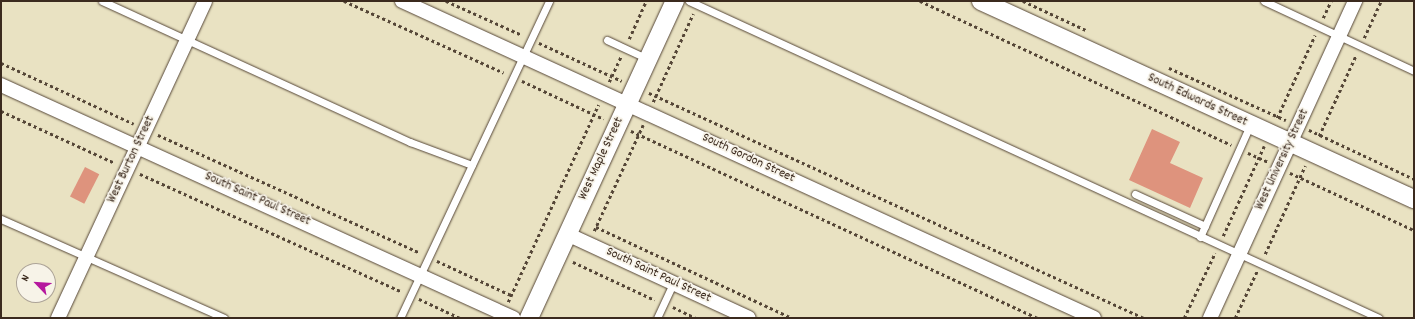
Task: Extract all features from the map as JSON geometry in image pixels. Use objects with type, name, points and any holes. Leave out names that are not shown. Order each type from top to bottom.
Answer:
[{"type":"street","name":"West Burton Street","points":[[58,318],[205,1]]},
{"type":"street","name":"South Gordon Street","points":[[402,1],[1094,318]]},
{"type":"street","name":"West Maple Street","points":[[529,318],[674,1]]},
{"type":"street","name":"South Edwards Street","points":[[981,1],[1250,126],[1414,199]]},
{"type":"street","name":"West University Street","points":[[1210,318],[1355,1]]},
{"type":"street","name":"South Saint Paul Street","points":[[1,85],[508,316]]},
{"type":"street","name":"South Saint Paul Street","points":[[567,234],[749,318]]},
{"type":"lane","points":[[102,1],[410,142],[472,165]]},
{"type":"lane","points":[[400,318],[549,1]]},
{"type":"lane","points":[[689,1],[1379,318]]},
{"type":"lane","points":[[1264,1],[1414,71]]},
{"type":"lane","points":[[607,40],[648,59]]},
{"type":"lane","points":[[1200,237],[1250,126]]},
{"type":"lane","points":[[1135,194],[1205,226]]},
{"type":"lane","points":[[1,219],[224,318]]},
{"type":"lane","points":[[657,318],[673,283]]},
{"type":"path","points":[[344,1],[1038,318]]},
{"type":"path","points":[[446,1],[1144,318]]},
{"type":"path","points":[[508,316],[511,295],[646,1]]},
{"type":"path","points":[[920,1],[1414,230]]},
{"type":"path","points":[[1023,1],[1088,31]]},
{"type":"path","points":[[1184,318],[1331,1]]},
{"type":"path","points":[[570,269],[573,262],[596,228],[698,5]]},
{"type":"path","points":[[1,63],[511,295]]},
{"type":"path","points":[[1167,67],[1278,116],[1414,179]]},
{"type":"path","points":[[1,112],[460,318]]},
{"type":"path","points":[[596,228],[792,318]]},
{"type":"path","points":[[573,262],[696,318]]},
{"type":"building","points":[[1152,129],[1180,142],[1170,163],[1203,178],[1190,208],[1129,180]]},
{"type":"building","points":[[85,167],[99,174],[84,204],[70,196]]}]
